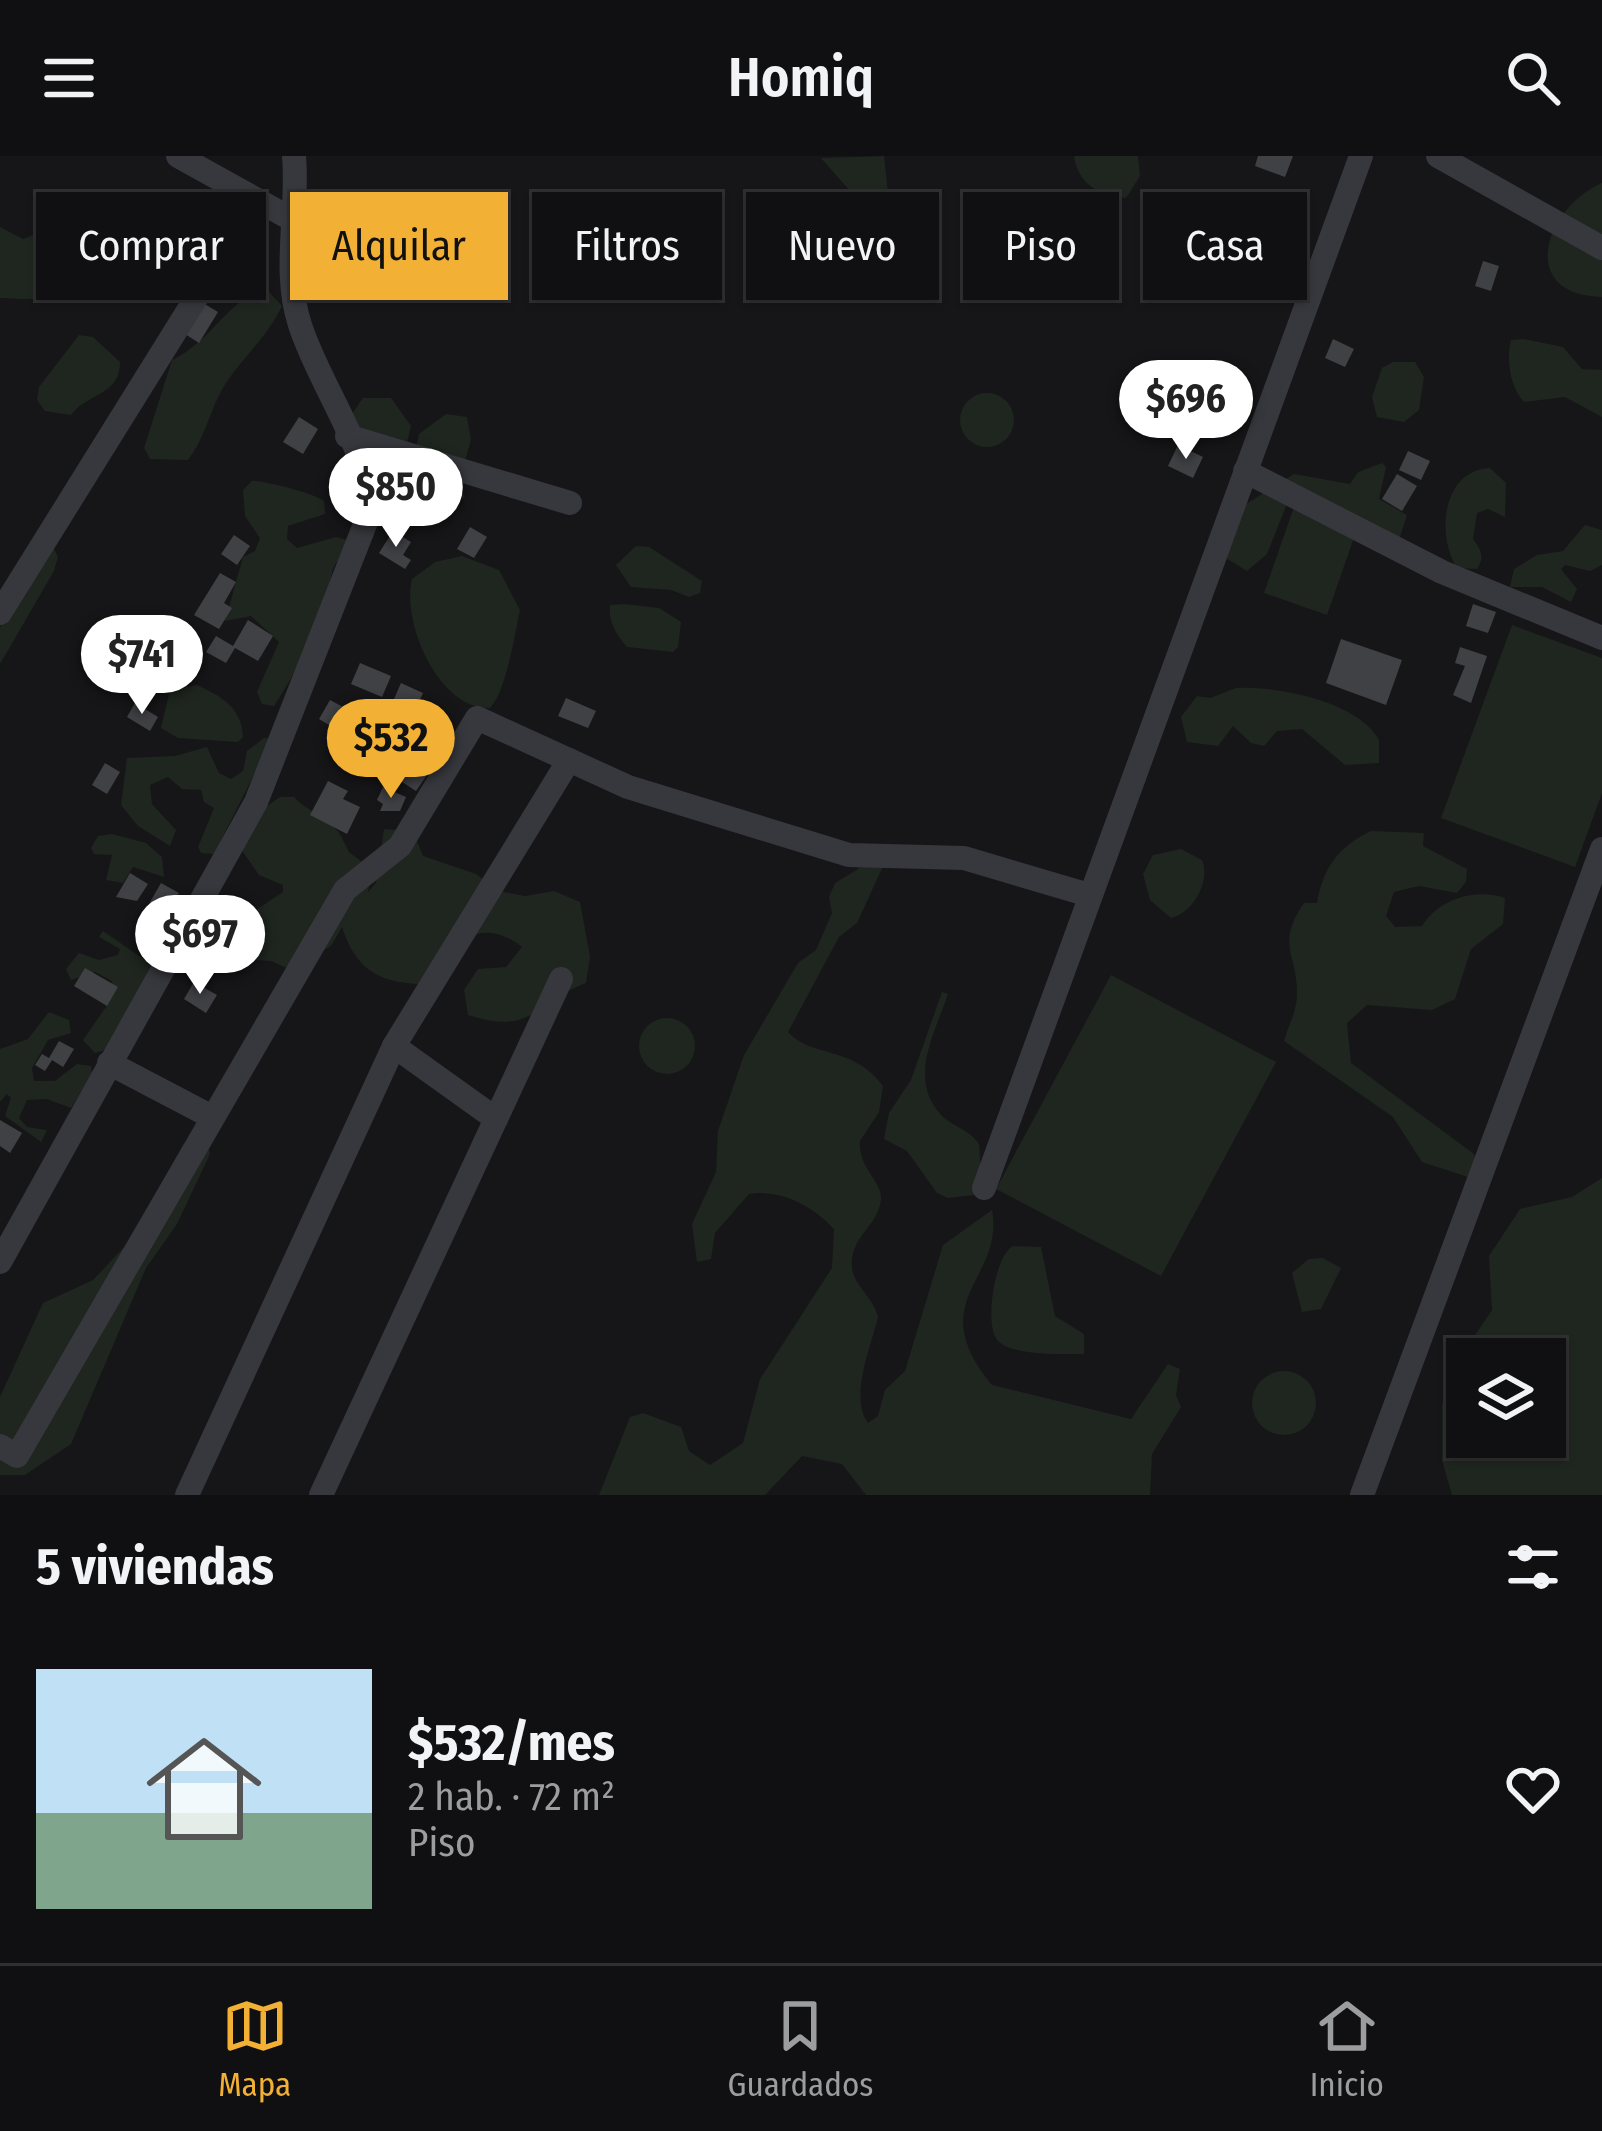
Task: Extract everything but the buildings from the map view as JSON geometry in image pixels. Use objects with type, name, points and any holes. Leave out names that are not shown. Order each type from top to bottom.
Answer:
[{"type":"street","points":[[178,156],[242,192]]},
{"type":"street","points":[[294,156],[295,192]]},
{"type":"street","points":[[984,1188],[1361,156]]},
{"type":"street","points":[[1438,156],[1602,248]]},
{"type":"street","points":[[0,614],[194,300]]},
{"type":"street","points":[[0,1262],[256,802],[371,508],[370,490],[299,325],[293,300]]},
{"type":"street","points":[[346,436],[570,503]]},
{"type":"street","points":[[1245,471],[1442,572],[1602,638]]},
{"type":"street","points":[[0,1446],[17,1456],[345,890],[400,846],[477,718],[628,787],[849,855],[964,858],[1089,895]]},
{"type":"street","points":[[187,1495],[394,1046],[568,760]]},
{"type":"street","points":[[1362,1495],[1602,849]]},
{"type":"street","points":[[321,1495],[561,979]]},
{"type":"street","points":[[394,1046],[496,1119]]},
{"type":"street","points":[[109,1063],[210,1116]]},
{"type":"shaded area","points":[[884,156],[888,192],[850,191],[821,158]]},
{"type":"shaded area","points":[[1074,156],[1138,156],[1140,176],[1126,198],[1119,197],[1119,192],[1091,187]]},
{"type":"shaded area","points":[[1602,183],[1602,297],[1575,293],[1558,282],[1549,267],[1548,249],[1565,212]]},
{"type":"shaded area","points":[[0,227],[23,239],[36,234],[36,298],[0,298]]},
{"type":"shaded area","points":[[266,288],[282,306],[226,383],[188,460],[150,459],[144,448],[172,360],[239,303],[266,300]]},
{"type":"shaded area","points":[[79,335],[93,337],[120,362],[115,382],[71,415],[45,411],[37,400],[39,387]]},
{"type":"shaded area","points":[[1511,340],[1563,347],[1582,369],[1602,370],[1602,417],[1565,397],[1524,402],[1512,381],[1509,356]]},
{"type":"shaded area","points":[[1393,362],[1415,362],[1424,377],[1419,410],[1404,422],[1377,417],[1372,397],[1382,368]]},
{"type":"shaded area","points":[[987,393],[1006,401],[1014,420],[1006,439],[987,447],[968,439],[960,420],[968,401]]},
{"type":"shaded area","points":[[363,398],[391,398],[411,426],[399,478],[386,483],[374,478],[348,420]]},
{"type":"shaded area","points":[[446,414],[467,417],[471,440],[459,481],[465,498],[458,500],[436,496],[410,478],[419,434]]},
{"type":"shaded area","points":[[1382,463],[1386,467],[1379,499],[1407,515],[1399,540],[1287,504],[1267,554],[1247,571],[1224,557],[1243,506],[1294,474],[1350,484],[1358,472]]},
{"type":"shaded area","points":[[1490,468],[1506,483],[1505,517],[1488,509],[1477,513],[1473,539],[1481,554],[1479,565],[1477,569],[1457,568],[1447,539],[1448,507],[1462,480]]},
{"type":"shaded area","points":[[252,481],[324,501],[325,514],[288,526],[287,539],[297,548],[336,537],[350,541],[334,568],[310,642],[274,706],[262,704],[257,692],[279,642],[251,616],[225,621],[243,557],[255,551],[260,538],[245,516],[243,490]]},
{"type":"shaded area","points":[[1294,507],[1357,529],[1327,615],[1264,593]]},
{"type":"shaded area","points":[[1585,525],[1602,530],[1602,565],[1590,571],[1565,565],[1561,569],[1577,589],[1571,602],[1542,587],[1510,587],[1514,569],[1537,555],[1563,551]]},
{"type":"shaded area","points":[[52,545],[58,557],[54,571],[0,664],[0,627]]},
{"type":"shaded area","points":[[636,546],[649,547],[702,581],[700,593],[689,597],[671,590],[631,587],[616,565]]},
{"type":"shaded area","points":[[462,556],[499,570],[520,610],[505,676],[490,708],[472,705],[440,680],[413,618],[412,579],[435,562]]},
{"type":"shaded area","points":[[610,605],[659,608],[681,622],[678,647],[673,652],[627,647],[614,628],[610,611]]},
{"type":"shaded area","points":[[182,618],[191,633],[166,659],[154,686],[147,684],[140,668],[146,642],[161,619]]},
{"type":"shaded area","points":[[1512,625],[1602,658],[1602,793],[1575,867],[1441,818]]},
{"type":"shaded area","points":[[197,685],[234,711],[242,727],[238,742],[178,738],[161,728],[170,690]]},
{"type":"shaded area","points":[[1236,688],[1294,693],[1354,715],[1379,740],[1379,763],[1345,765],[1302,729],[1277,731],[1264,746],[1251,743],[1233,726],[1218,746],[1187,742],[1181,717],[1197,696],[1210,698]]},
{"type":"shaded area","points":[[264,738],[272,739],[214,854],[201,853],[198,847],[214,808],[204,802],[201,790],[182,789],[168,777],[150,785],[152,804],[176,830],[170,846],[138,826],[121,805],[127,758],[175,756],[207,747],[219,773],[231,779],[243,771],[247,751]]},
{"type":"shaded area","points":[[280,797],[294,797],[335,828],[349,852],[366,868],[368,892],[376,883],[384,829],[413,831],[423,856],[476,874],[498,891],[525,896],[554,891],[580,902],[590,957],[586,983],[532,1014],[507,1022],[468,1015],[464,990],[478,969],[506,967],[522,947],[491,933],[477,934],[452,947],[418,984],[390,980],[369,970],[353,952],[342,927],[331,946],[289,969],[271,961],[236,959],[224,943],[227,929],[283,892],[283,885],[259,875],[241,849],[251,817]]},
{"type":"shaded area","points":[[1371,831],[1424,833],[1423,846],[1467,869],[1466,882],[1457,893],[1419,886],[1394,892],[1386,916],[1395,927],[1422,926],[1438,909],[1470,895],[1505,898],[1503,924],[1471,949],[1455,999],[1432,1010],[1367,1005],[1347,1023],[1351,1063],[1474,1154],[1478,1167],[1471,1178],[1422,1162],[1393,1117],[1284,1041],[1297,1001],[1289,940],[1295,917],[1304,903],[1317,903],[1323,879],[1341,852]]},
{"type":"shaded area","points":[[112,834],[146,843],[162,857],[164,877],[133,867],[123,883],[106,880],[112,855],[94,854],[91,848],[98,836]]},
{"type":"shaded area","points":[[1181,849],[1202,860],[1204,877],[1193,903],[1171,918],[1150,900],[1143,874],[1153,855]]},
{"type":"shaded area","points":[[862,856],[884,864],[857,923],[839,937],[788,1032],[808,1046],[859,1064],[883,1086],[879,1112],[860,1141],[881,1200],[852,1257],[854,1274],[878,1317],[863,1372],[863,1412],[868,1423],[878,1416],[885,1390],[905,1371],[943,1245],[992,1210],[988,1255],[964,1310],[972,1356],[992,1385],[1131,1419],[1168,1364],[1180,1369],[1176,1395],[1181,1407],[1152,1454],[1150,1495],[866,1495],[842,1464],[802,1456],[765,1495],[599,1495],[630,1417],[643,1413],[681,1427],[689,1451],[710,1465],[743,1443],[760,1379],[832,1268],[834,1229],[807,1206],[785,1197],[749,1194],[715,1233],[711,1259],[697,1262],[692,1224],[716,1172],[718,1131],[744,1055],[798,963],[816,950],[832,913],[829,897],[835,883],[858,869]]},
{"type":"shaded area","points":[[103,931],[152,965],[109,1049],[95,1053],[83,1040],[106,1007],[112,981],[95,972],[71,980],[66,969],[79,953],[99,960],[118,955],[120,949],[99,937]]},
{"type":"shaded area","points":[[1111,975],[1276,1062],[1161,1276],[996,1189]]},
{"type":"shaded area","points":[[942,992],[948,994],[927,1054],[926,1086],[941,1115],[979,1144],[981,1171],[974,1195],[948,1198],[937,1193],[907,1151],[884,1139],[889,1113],[911,1080]]},
{"type":"shaded area","points":[[49,1012],[69,1020],[71,1033],[48,1040],[32,1068],[34,1081],[55,1081],[77,1064],[91,1066],[92,1074],[71,1108],[47,1099],[27,1100],[19,1118],[27,1127],[47,1130],[41,1142],[5,1116],[11,1098],[7,1094],[0,1102],[0,1049],[28,1039]]},
{"type":"shaded area","points":[[667,1018],[687,1026],[695,1046],[687,1066],[667,1074],[647,1066],[639,1046],[647,1026]]},
{"type":"shaded area","points":[[204,1127],[210,1154],[177,1224],[146,1268],[71,1444],[25,1475],[0,1475],[0,1397],[43,1303],[93,1280],[130,1241],[183,1145]]},
{"type":"shaded area","points":[[1602,1178],[1602,1495],[1452,1495],[1442,1460],[1446,1395],[1446,1458],[1566,1458],[1566,1338],[1473,1338],[1492,1310],[1489,1256],[1520,1209],[1572,1197]]},
{"type":"shaded area","points":[[1013,1246],[1041,1247],[1055,1316],[1084,1334],[1084,1354],[1027,1352],[1006,1347],[994,1335],[993,1293],[1001,1263]]},
{"type":"shaded area","points":[[1323,1258],[1341,1268],[1321,1309],[1302,1312],[1292,1273],[1309,1259]]},
{"type":"shaded area","points":[[1284,1371],[1306,1381],[1316,1403],[1306,1425],[1284,1435],[1262,1425],[1252,1403],[1262,1381]]}]
